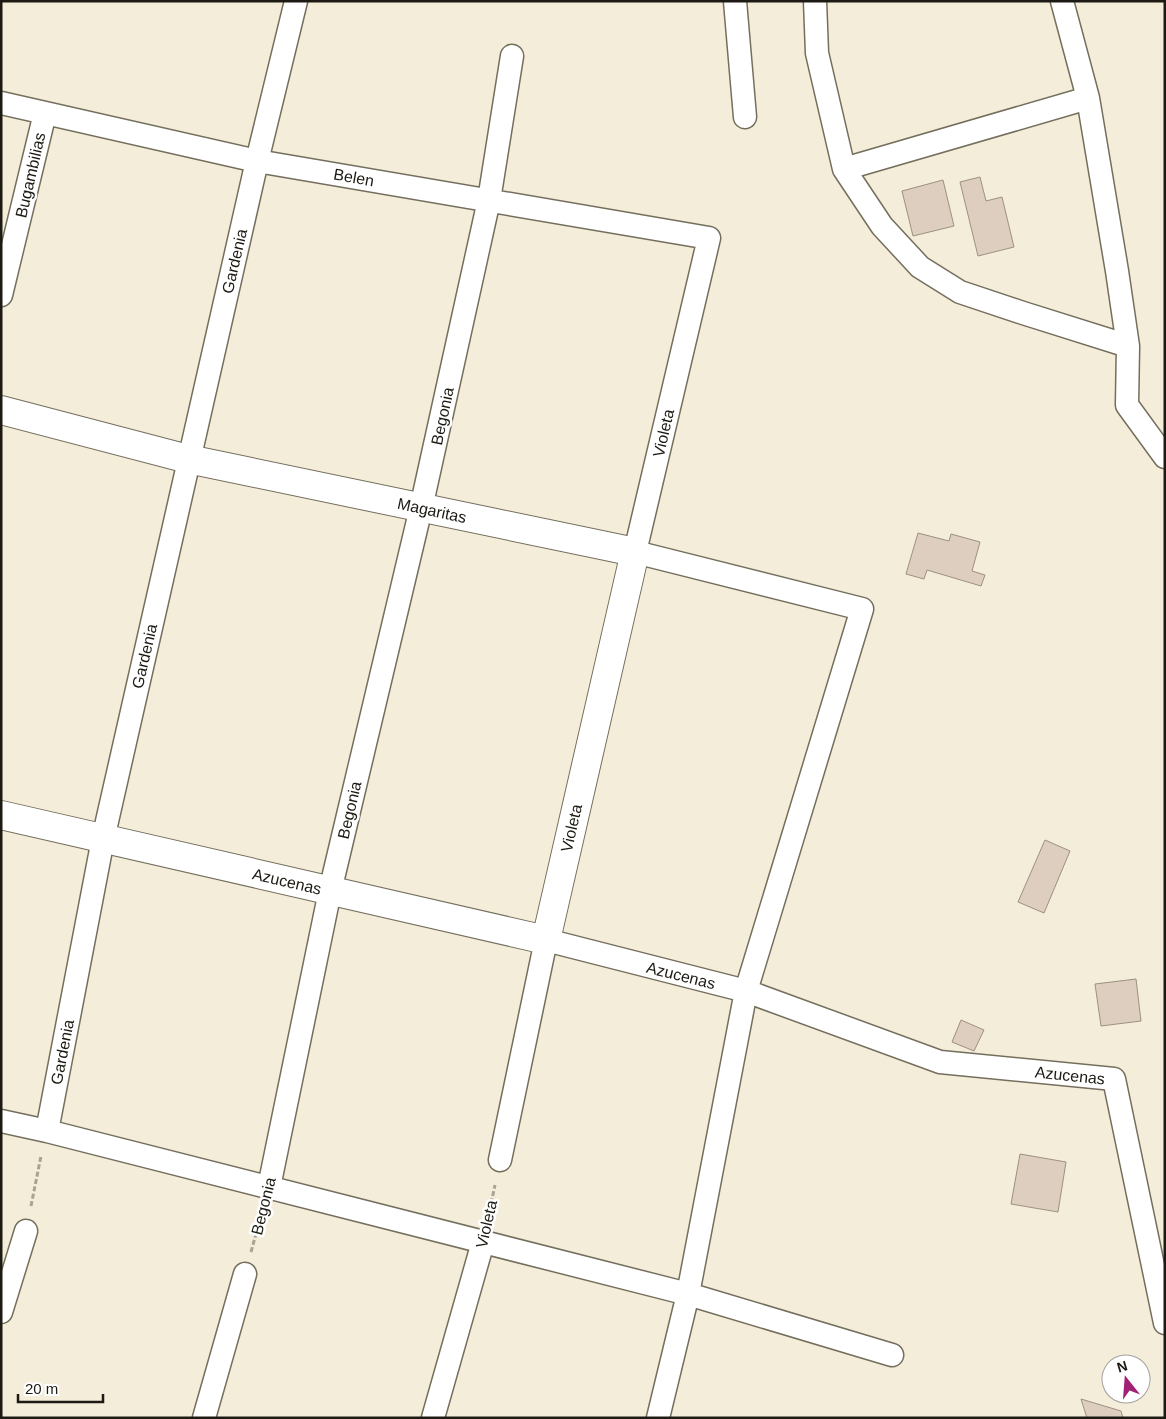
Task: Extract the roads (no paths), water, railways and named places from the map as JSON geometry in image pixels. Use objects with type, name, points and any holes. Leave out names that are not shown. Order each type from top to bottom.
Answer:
[{"type":"street","name":"Gardenia","points":[[47,1131],[103,839],[188,459],[296,1]]},
{"type":"street","points":[[735,1],[745,117]]},
{"type":"street","points":[[815,1],[817,53],[844,168],[882,226],[920,266],[960,292],[1128,346]]},
{"type":"street","points":[[1062,1],[1088,98],[1128,346],[1127,405],[1165,457]]},
{"type":"street","name":"Begonia","points":[[269,1187],[330,891],[421,508],[489,200],[512,56]]},
{"type":"street","points":[[844,168],[1088,98]]},
{"type":"street","name":"Belen","points":[[1,102],[257,161],[709,238]]},
{"type":"street","name":"Bugambilias","points":[[1,296],[45,113]]},
{"type":"street","name":"Violeta","points":[[500,1160],[546,940],[709,238]]},
{"type":"street","name":"Magaritas","points":[[1,410],[188,459],[635,552],[862,609],[746,991]]},
{"type":"street","name":"Azucenas","points":[[1,814],[546,940],[746,991],[940,1062],[1114,1079],[1165,1323]]},
{"type":"street","points":[[658,1418],[688,1294],[746,991]]},
{"type":"street","points":[[1,1121],[47,1131],[688,1294],[892,1355]]},
{"type":"street","points":[[1,1312],[26,1231]]},
{"type":"street","name":"Violeta","points":[[433,1418],[483,1242]]},
{"type":"street","points":[[204,1418],[245,1274]]}]
